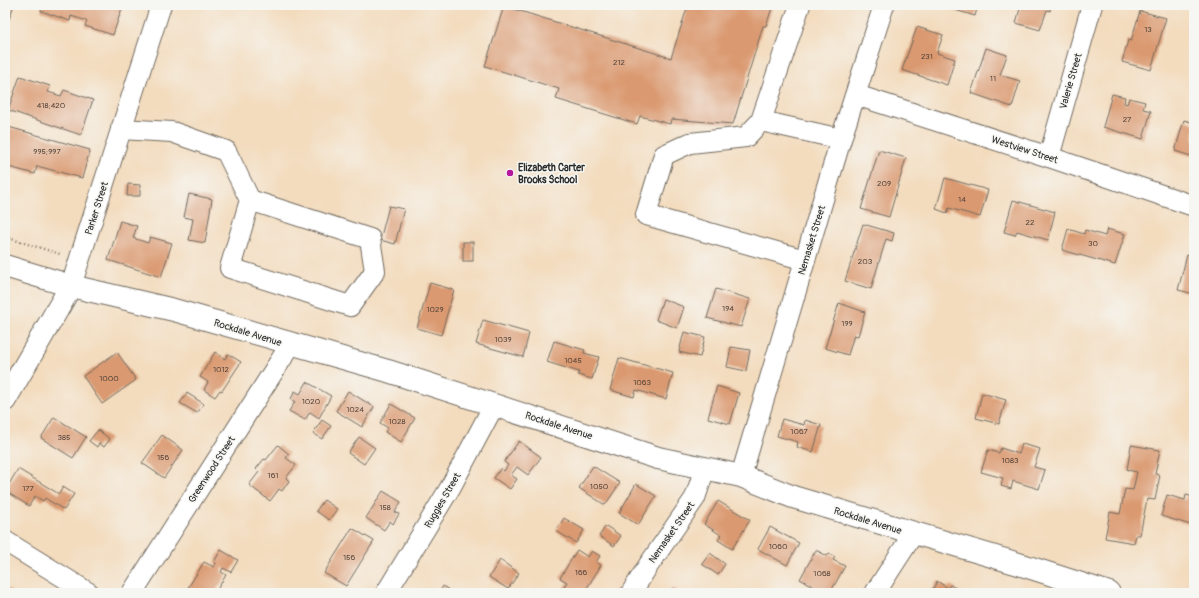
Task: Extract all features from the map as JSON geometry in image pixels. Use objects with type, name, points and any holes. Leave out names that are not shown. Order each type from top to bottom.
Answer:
[{"type":"main road","name":"Rockdale Avenue","points":[[5,266],[71,286],[174,310],[388,371],[658,458],[741,476],[793,497],[1109,593]]},
{"type":"main road","name":"Parker Street","points":[[5,400],[71,286]]},
{"type":"street","name":"Parker Street","points":[[71,286],[161,5]]},
{"type":"street","points":[[800,5],[761,121],[746,137],[690,143],[664,155],[646,215],[805,260]]},
{"type":"street","name":"Nemasket Street","points":[[741,476],[841,139],[884,5]]},
{"type":"street","name":"Valerie Street","points":[[1049,157],[1092,5]]},
{"type":"street","name":"Westview Street","points":[[856,95],[1049,157],[1194,206]]},
{"type":"street","points":[[761,121],[841,139]]},
{"type":"street","points":[[121,129],[172,132],[226,151],[250,200],[230,268],[350,306],[375,271],[370,239],[250,200]]},
{"type":"street","name":"Greenwood Street","points":[[132,593],[291,344]]},
{"type":"street","name":"Ruggles Street","points":[[386,593],[450,488],[494,404]]},
{"type":"street","name":"Nemasket Street","points":[[631,593],[695,498],[705,468]]},
{"type":"street","points":[[875,593],[913,534]]},
{"type":"street","points":[[5,541],[89,593]]},
{"type":"path","points":[[5,237],[60,254]]},
{"type":"building","points":[[5,5],[14,5],[6,28],[5,27]]},
{"type":"building","points":[[43,5],[123,5],[113,35],[85,26],[87,21],[71,16],[70,21],[41,11]]},
{"type":"building","points":[[688,5],[773,5],[766,26],[763,26],[733,124],[671,119],[670,124],[640,116],[637,124],[556,99],[559,89],[485,66],[504,6],[671,58]]},
{"type":"building","points":[[946,5],[978,5],[975,16],[945,7]]},
{"type":"building","points":[[1021,5],[1051,5],[1050,11],[1047,10],[1040,30],[1016,23]]},
{"type":"building","points":[[1140,11],[1166,18],[1151,70],[1122,62],[1128,40],[1131,41]]},
{"type":"building","points":[[917,27],[943,35],[937,53],[955,59],[947,85],[902,70]]},
{"type":"building","points":[[986,48],[1007,55],[1000,75],[1020,81],[1012,107],[971,93]]},
{"type":"building","points":[[20,76],[50,86],[48,92],[61,96],[64,90],[93,100],[81,135],[8,110]]},
{"type":"building","points":[[1112,94],[1125,97],[1124,103],[1127,104],[1129,98],[1145,102],[1143,109],[1151,111],[1143,139],[1103,127]]},
{"type":"building","points":[[1184,120],[1194,123],[1194,157],[1175,151]]},
{"type":"building","points":[[5,126],[90,150],[82,178],[37,166],[35,174],[5,166],[9,153],[5,152]]},
{"type":"building","points":[[879,150],[906,158],[889,217],[861,209]]},
{"type":"building","points":[[945,178],[988,190],[980,217],[949,208],[947,213],[936,209]]},
{"type":"building","points":[[128,184],[140,185],[140,196],[127,196]]},
{"type":"building","points":[[189,194],[212,199],[205,243],[189,240],[193,219],[184,217]]},
{"type":"building","points":[[1013,200],[1055,212],[1048,240],[1017,231],[1015,235],[1004,232]]},
{"type":"building","points":[[389,206],[404,209],[395,244],[380,240]]},
{"type":"building","points":[[120,221],[137,226],[133,238],[148,243],[150,237],[172,243],[161,277],[108,260]]},
{"type":"building","points":[[863,224],[894,233],[892,241],[886,239],[871,289],[845,281]]},
{"type":"building","points":[[1068,229],[1084,234],[1085,230],[1105,236],[1107,229],[1125,234],[1115,265],[1062,250]]},
{"type":"building","points":[[463,242],[473,242],[473,261],[463,261]]},
{"type":"building","points":[[1187,255],[1194,256],[1194,294],[1178,290]]},
{"type":"building","points":[[430,283],[454,290],[441,335],[417,328]]},
{"type":"building","points":[[716,289],[750,299],[741,327],[707,318]]},
{"type":"building","points":[[663,299],[684,307],[677,328],[656,320]]},
{"type":"building","points":[[839,303],[865,312],[858,336],[854,335],[848,355],[825,348]]},
{"type":"building","points":[[483,320],[529,333],[523,357],[476,344]]},
{"type":"building","points":[[684,332],[705,337],[700,357],[679,352]]},
{"type":"building","points":[[554,341],[585,350],[584,353],[599,357],[592,379],[578,375],[579,372],[547,362]]},
{"type":"building","points":[[731,347],[750,350],[746,371],[727,367]]},
{"type":"building","points":[[117,352],[136,380],[102,404],[83,376]]},
{"type":"building","points":[[215,352],[225,359],[228,354],[241,362],[222,391],[220,390],[215,397],[204,390],[208,382],[200,377]]},
{"type":"building","points":[[619,358],[673,373],[666,399],[636,390],[634,397],[610,390]]},
{"type":"building","points":[[307,382],[331,396],[319,418],[310,412],[305,420],[289,411],[295,402],[291,399],[295,391],[300,394]]},
{"type":"building","points":[[717,386],[739,393],[730,424],[708,418]]},
{"type":"building","points":[[348,391],[374,407],[362,427],[336,411]]},
{"type":"building","points":[[187,393],[204,404],[197,413],[180,403]]},
{"type":"building","points":[[982,393],[1006,400],[999,424],[976,418]]},
{"type":"building","points":[[391,404],[415,418],[401,442],[385,432],[388,428],[380,423]]},
{"type":"building","points":[[54,417],[86,437],[73,458],[41,438]]},
{"type":"building","points":[[782,419],[804,425],[805,420],[821,425],[813,452],[797,447],[798,442],[777,436]]},
{"type":"building","points":[[322,420],[331,426],[322,439],[313,433]]},
{"type":"building","points":[[98,430],[110,439],[104,447],[99,443],[97,447],[89,441]]},
{"type":"building","points":[[162,435],[183,450],[164,478],[142,463]]},
{"type":"building","points":[[359,437],[375,448],[364,464],[348,453]]},
{"type":"building","points":[[519,441],[541,457],[528,475],[517,467],[511,475],[517,479],[510,489],[494,478],[501,468],[504,471],[508,465],[504,462]]},
{"type":"building","points":[[1022,444],[1040,449],[1034,467],[1045,470],[1039,489],[1013,481],[1011,489],[1001,486],[1003,478],[981,472],[988,450],[999,453],[1001,448],[1019,454]]},
{"type":"building","points":[[278,445],[289,454],[286,458],[296,465],[286,478],[289,481],[282,491],[279,489],[270,501],[249,485],[259,472],[256,469],[264,459],[266,460]]},
{"type":"building","points":[[1131,445],[1160,450],[1155,474],[1160,475],[1155,500],[1147,499],[1140,535],[1136,535],[1134,543],[1105,538],[1110,512],[1120,514],[1125,489],[1133,490],[1137,472],[1127,470]]},
{"type":"building","points":[[593,466],[620,483],[605,505],[579,488]]},
{"type":"building","points":[[18,469],[59,494],[63,487],[74,494],[64,510],[45,498],[43,501],[35,496],[29,506],[5,491]]},
{"type":"building","points":[[636,484],[656,496],[638,525],[619,513]]},
{"type":"building","points":[[383,491],[401,502],[395,512],[399,514],[393,524],[390,521],[384,530],[366,518]]},
{"type":"building","points":[[1167,495],[1185,500],[1186,495],[1194,497],[1194,526],[1161,516]]},
{"type":"building","points":[[324,500],[337,509],[329,520],[316,511]]},
{"type":"building","points":[[718,501],[750,520],[732,549],[718,540],[721,535],[704,524]]},
{"type":"building","points":[[564,518],[584,530],[576,543],[556,531]]},
{"type":"building","points":[[606,526],[621,536],[614,546],[599,536]]},
{"type":"building","points":[[770,527],[799,543],[787,565],[758,549]]},
{"type":"building","points":[[352,528],[374,541],[346,586],[324,573]]},
{"type":"building","points":[[221,550],[238,560],[231,572],[223,568],[221,572],[226,575],[215,593],[190,593],[186,591],[204,562],[214,567],[216,563],[214,562]]},
{"type":"building","points":[[577,550],[588,557],[592,551],[600,556],[596,562],[601,565],[584,593],[579,590],[577,593],[563,593],[561,592],[567,582],[560,578]]},
{"type":"building","points":[[816,550],[827,556],[829,553],[835,557],[833,560],[845,566],[830,593],[825,593],[800,579]]},
{"type":"building","points":[[710,553],[725,564],[718,575],[702,564]]},
{"type":"building","points":[[500,560],[519,573],[508,589],[489,577]]},
{"type":"building","points":[[937,581],[948,588],[950,585],[956,588],[954,592],[957,593],[931,593]]},
{"type":"building","points":[[443,586],[453,593],[439,593]]},
{"type":"building","points":[[5,587],[14,593],[5,593]]},
{"type":"building","points":[[673,588],[681,593],[671,593]]},
{"type":"place","name":"Elizabeth Carter Brooks School","points":[[510,173]]}]
